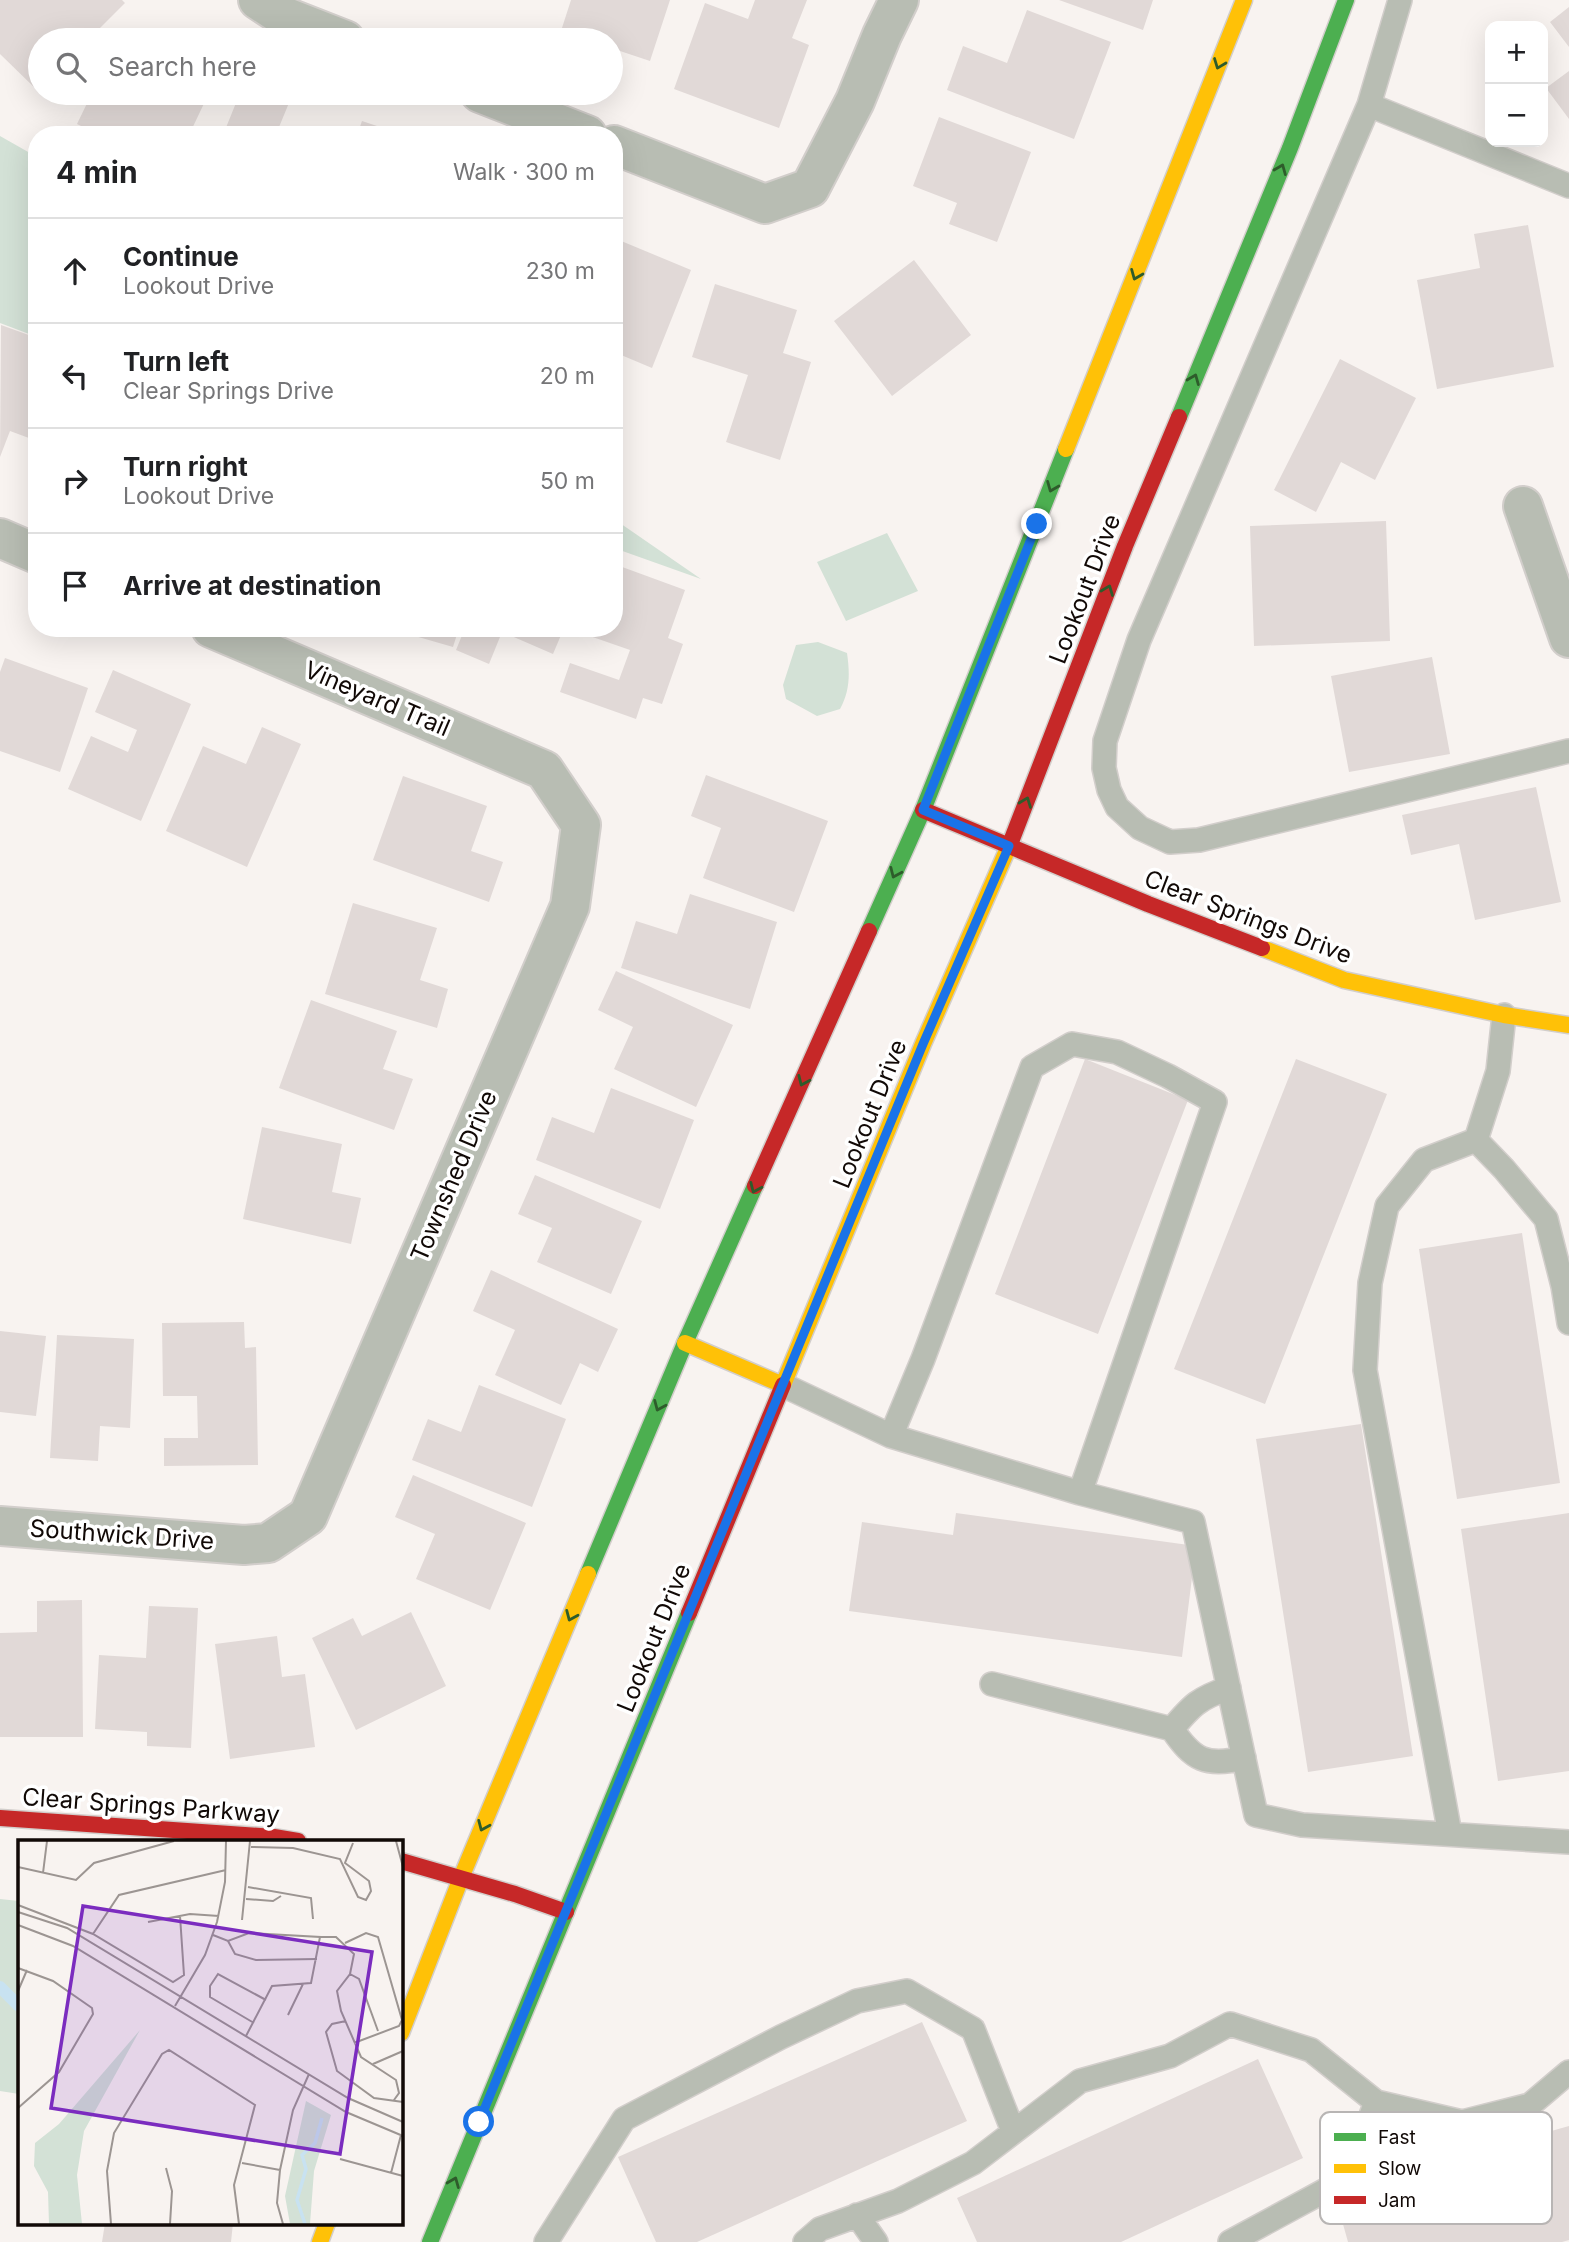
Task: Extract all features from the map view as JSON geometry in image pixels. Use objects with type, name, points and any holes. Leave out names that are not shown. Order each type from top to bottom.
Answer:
[{"type":"main road","points":[[402,2030],[461,1878],[685,1343],[923,810],[1244,0]]},
{"type":"main road","name":"Lookout Drive","points":[[430,2242],[923,1044],[1009,846],[1125,546],[1290,148],[1346,0]]},
{"type":"main road","name":"Clear Springs Drive","points":[[923,810],[1148,904],[1344,979],[1504,1015],[1569,1025]]},
{"type":"main road","points":[[685,1343],[783,1385]]},
{"type":"main road","name":"Clear Springs Parkway","points":[[0,1818],[292,1840]]},
{"type":"main road","points":[[402,1861],[566,1912]]},
{"type":"main road","points":[[320,2242],[327,2224]]},
{"type":"street","points":[[258,0],[281,15],[314,28]]},
{"type":"street","points":[[623,149],[765,204],[810,188],[855,101],[881,36],[899,0]]},
{"type":"street","points":[[511,105],[564,126]]},
{"type":"street","points":[[1523,506],[1569,638]]},
{"type":"street","points":[[0,538],[28,550]]},
{"type":"street","name":"Vineyard Trail","points":[[232,637],[544,770]]},
{"type":"street","name":"Townshed Drive","points":[[244,1545],[268,1543],[308,1517],[570,906],[581,825],[544,770]]},
{"type":"street","name":"Southwick Drive","points":[[0,1526],[244,1545]]},
{"type":"lane","points":[[1400,0],[1369,105],[1139,640],[1105,741],[1104,768],[1109,790],[1117,807],[1140,828],[1170,842],[1199,840],[1569,751]]},
{"type":"lane","points":[[1369,105],[1569,186]]},
{"type":"lane","points":[[1476,1140],[1498,1071],[1504,1015]]},
{"type":"lane","points":[[891,1436],[923,1359],[1032,1068],[1072,1044],[1117,1052],[1215,1102],[1080,1493]]},
{"type":"lane","points":[[1476,1140],[1546,1219],[1563,1286],[1569,1323]]},
{"type":"lane","points":[[1450,1834],[1365,1370],[1370,1283],[1387,1206],[1424,1160],[1476,1140]]},
{"type":"lane","points":[[783,1385],[891,1436],[1080,1493],[1193,1522],[1256,1815],[1302,1825],[1569,1842]]},
{"type":"lane","points":[[992,1684],[1172,1729],[1184,1747],[1201,1761],[1225,1762],[1244,1758]]},
{"type":"lane","points":[[1172,1729],[1188,1710],[1205,1696],[1229,1688]]},
{"type":"lane","points":[[546,2242],[624,2119],[781,2037],[857,2001],[907,1991],[973,2029],[1013,2132]]},
{"type":"lane","points":[[805,2242],[820,2229],[898,2201],[973,2164],[1080,2081],[1170,2056],[1230,2024],[1311,2050],[1376,2102],[1419,2112]]},
{"type":"lane","points":[[1502,2112],[1530,2105],[1569,2072]]},
{"type":"lane","points":[[1372,2112],[1376,2102]]},
{"type":"lane","points":[[1230,2242],[1320,2193]]},
{"type":"lane","points":[[857,2215],[876,2242]]},
{"type":"shaded area","points":[[0,136],[28,152],[28,334],[0,323]]},
{"type":"shaded area","points":[[623,525],[701,579],[623,551]]},
{"type":"shaded area","points":[[887,533],[918,591],[846,621],[817,562]]},
{"type":"shaded area","points":[[818,642],[847,653],[849,675],[846,696],[840,709],[817,716],[786,699],[783,685],[796,645]]},
{"type":"shaded area","points":[[0,1899],[18,1901],[18,2094],[0,2091]]},
{"type":"building","points":[[0,0],[122,0],[125,3],[100,28],[28,28],[28,81],[0,54]]},
{"type":"building","points":[[571,0],[670,0],[650,61],[623,52],[623,28],[562,28]]},
{"type":"building","points":[[755,0],[807,0],[792,38],[809,45],[779,128],[674,89],[705,3],[748,19]]},
{"type":"building","points":[[1059,0],[1153,0],[1143,30]]},
{"type":"building","points":[[1569,7],[1569,47],[1550,22]]},
{"type":"building","points":[[1027,10],[1111,42],[1074,139],[947,90],[963,46],[1007,63]]},
{"type":"building","points":[[1569,71],[1569,119],[1548,91],[1548,87]]},
{"type":"building","points":[[86,105],[203,105],[193,126],[77,124]]},
{"type":"building","points":[[235,105],[288,105],[279,126],[227,126]]},
{"type":"building","points":[[939,117],[1031,152],[997,242],[949,224],[957,203],[913,186]]},
{"type":"building","points":[[362,121],[377,126],[360,126]]},
{"type":"building","points":[[1528,225],[1554,367],[1437,389],[1417,280],[1480,268],[1474,234]]},
{"type":"building","points":[[623,242],[691,270],[652,368],[623,356]]},
{"type":"building","points":[[914,260],[971,335],[892,396],[834,321]]},
{"type":"building","points":[[715,284],[797,310],[783,353],[811,362],[780,460],[726,442],[748,375],[692,357]]},
{"type":"building","points":[[1,325],[28,335],[28,438],[10,431],[0,457]]},
{"type":"building","points":[[1340,359],[1416,398],[1375,480],[1341,462],[1316,512],[1274,490]]},
{"type":"building","points":[[1386,521],[1390,641],[1254,646],[1250,526]]},
{"type":"building","points":[[623,567],[685,590],[668,638],[683,644],[662,704],[643,698],[636,719],[560,692],[570,663],[619,680],[630,650],[593,637],[623,637]]},
{"type":"building","points":[[418,637],[456,637],[453,647]]},
{"type":"building","points":[[461,637],[500,637],[489,664],[456,650]]},
{"type":"building","points":[[514,637],[560,637],[553,654]]},
{"type":"building","points":[[1432,657],[1450,754],[1349,772],[1331,676]]},
{"type":"building","points":[[5,658],[88,688],[60,772],[0,751],[0,672]]},
{"type":"building","points":[[113,670],[191,704],[141,821],[68,789],[91,736],[128,752],[137,730],[95,712]]},
{"type":"building","points":[[262,727],[301,744],[247,867],[166,831],[203,746],[246,764]]},
{"type":"building","points":[[706,775],[828,821],[794,912],[703,878],[721,828],[691,816]]},
{"type":"building","points":[[403,776],[487,806],[471,851],[503,862],[489,902],[373,860]]},
{"type":"building","points":[[1536,787],[1561,902],[1475,920],[1459,844],[1411,855],[1402,815]]},
{"type":"building","points":[[690,894],[777,922],[750,1009],[621,968],[636,921],[677,934]]},
{"type":"building","points":[[353,903],[437,928],[420,980],[448,989],[437,1028],[325,994]]},
{"type":"building","points":[[616,971],[733,1025],[696,1107],[614,1069],[633,1027],[598,1010]]},
{"type":"building","points":[[311,1000],[397,1031],[383,1069],[413,1079],[394,1130],[279,1088]]},
{"type":"building","points":[[1085,1059],[1188,1100],[1098,1334],[995,1294]]},
{"type":"building","points":[[1296,1059],[1387,1094],[1265,1404],[1174,1369]]},
{"type":"building","points":[[611,1088],[694,1120],[660,1209],[536,1160],[552,1117],[594,1133]]},
{"type":"building","points":[[262,1127],[342,1144],[332,1192],[361,1198],[351,1244],[243,1219]]},
{"type":"building","points":[[535,1175],[642,1221],[611,1294],[537,1262],[552,1228],[518,1214]]},
{"type":"building","points":[[1522,1233],[1560,1483],[1457,1499],[1419,1249]]},
{"type":"building","points":[[491,1270],[618,1329],[598,1372],[580,1363],[561,1405],[495,1375],[515,1330],[473,1311]]},
{"type":"building","points":[[244,1322],[245,1348],[256,1347],[258,1465],[164,1466],[164,1438],[198,1438],[197,1396],[163,1396],[162,1323]]},
{"type":"building","points":[[0,1331],[46,1336],[36,1416],[0,1412]]},
{"type":"building","points":[[57,1335],[134,1339],[130,1428],[100,1426],[98,1461],[50,1458]]},
{"type":"building","points":[[479,1385],[566,1419],[532,1507],[412,1460],[428,1419],[461,1432]]},
{"type":"building","points":[[1361,1424],[1413,1756],[1308,1772],[1256,1439]]},
{"type":"building","points":[[413,1475],[526,1523],[490,1610],[416,1579],[435,1534],[395,1517]]},
{"type":"building","points":[[956,1513],[1196,1546],[1182,1657],[849,1611],[862,1522],[953,1535]]},
{"type":"building","points":[[1569,1513],[1569,1771],[1498,1781],[1461,1529]]},
{"type":"building","points":[[82,1600],[83,1737],[0,1737],[0,1633],[37,1632],[37,1601]]},
{"type":"building","points":[[149,1606],[198,1608],[191,1748],[147,1746],[147,1732],[95,1729],[99,1655],[146,1658]]},
{"type":"building","points":[[411,1612],[446,1686],[356,1730],[312,1638],[353,1618],[362,1636]]},
{"type":"building","points":[[277,1636],[282,1677],[305,1674],[315,1747],[230,1759],[215,1644]]},
{"type":"building","points":[[922,2022],[967,2121],[697,2242],[656,2242],[618,2157]]},
{"type":"building","points":[[1258,2059],[1303,2158],[1121,2242],[977,2242],[957,2198]]},
{"type":"building","points":[[1569,2126],[1569,2240],[1348,2242],[1343,2224],[1552,2224],[1552,2131]]},
{"type":"building","points":[[105,2224],[233,2224],[231,2242],[102,2242]]},
{"type":"waterway","points":[[0,1987],[18,2005]]},
{"type":"traffic: fast","points":[[1179,417],[1290,148],[1346,0]]},
{"type":"traffic: fast","points":[[869,931],[923,810],[1066,449]]},
{"type":"traffic: fast","points":[[588,1574],[685,1343],[755,1186]]},
{"type":"traffic: fast","points":[[430,2242],[689,1613]]},
{"type":"traffic: slow","points":[[1066,449],[1244,0]]},
{"type":"traffic: slow","points":[[783,1385],[923,1044],[1012,839]]},
{"type":"traffic: slow","points":[[1262,948],[1344,980],[1504,1015],[1569,1025]]},
{"type":"traffic: slow","points":[[685,1343],[783,1385]]},
{"type":"traffic: slow","points":[[402,2030],[461,1878],[588,1574]]},
{"type":"traffic: slow","points":[[320,2242],[327,2224]]},
{"type":"traffic: jam","points":[[1012,839],[1125,546],[1179,417]]},
{"type":"traffic: jam","points":[[923,810],[1148,904],[1262,948]]},
{"type":"traffic: jam","points":[[755,1186],[869,931]]},
{"type":"traffic: jam","points":[[689,1613],[783,1385]]},
{"type":"traffic: jam","points":[[0,1818],[292,1840]]},
{"type":"traffic: jam","points":[[402,1861],[515,1894],[566,1912]]},
{"type":"route","points":[[479,2122],[923,1044],[1009,846],[923,810],[1037,524]]}]
